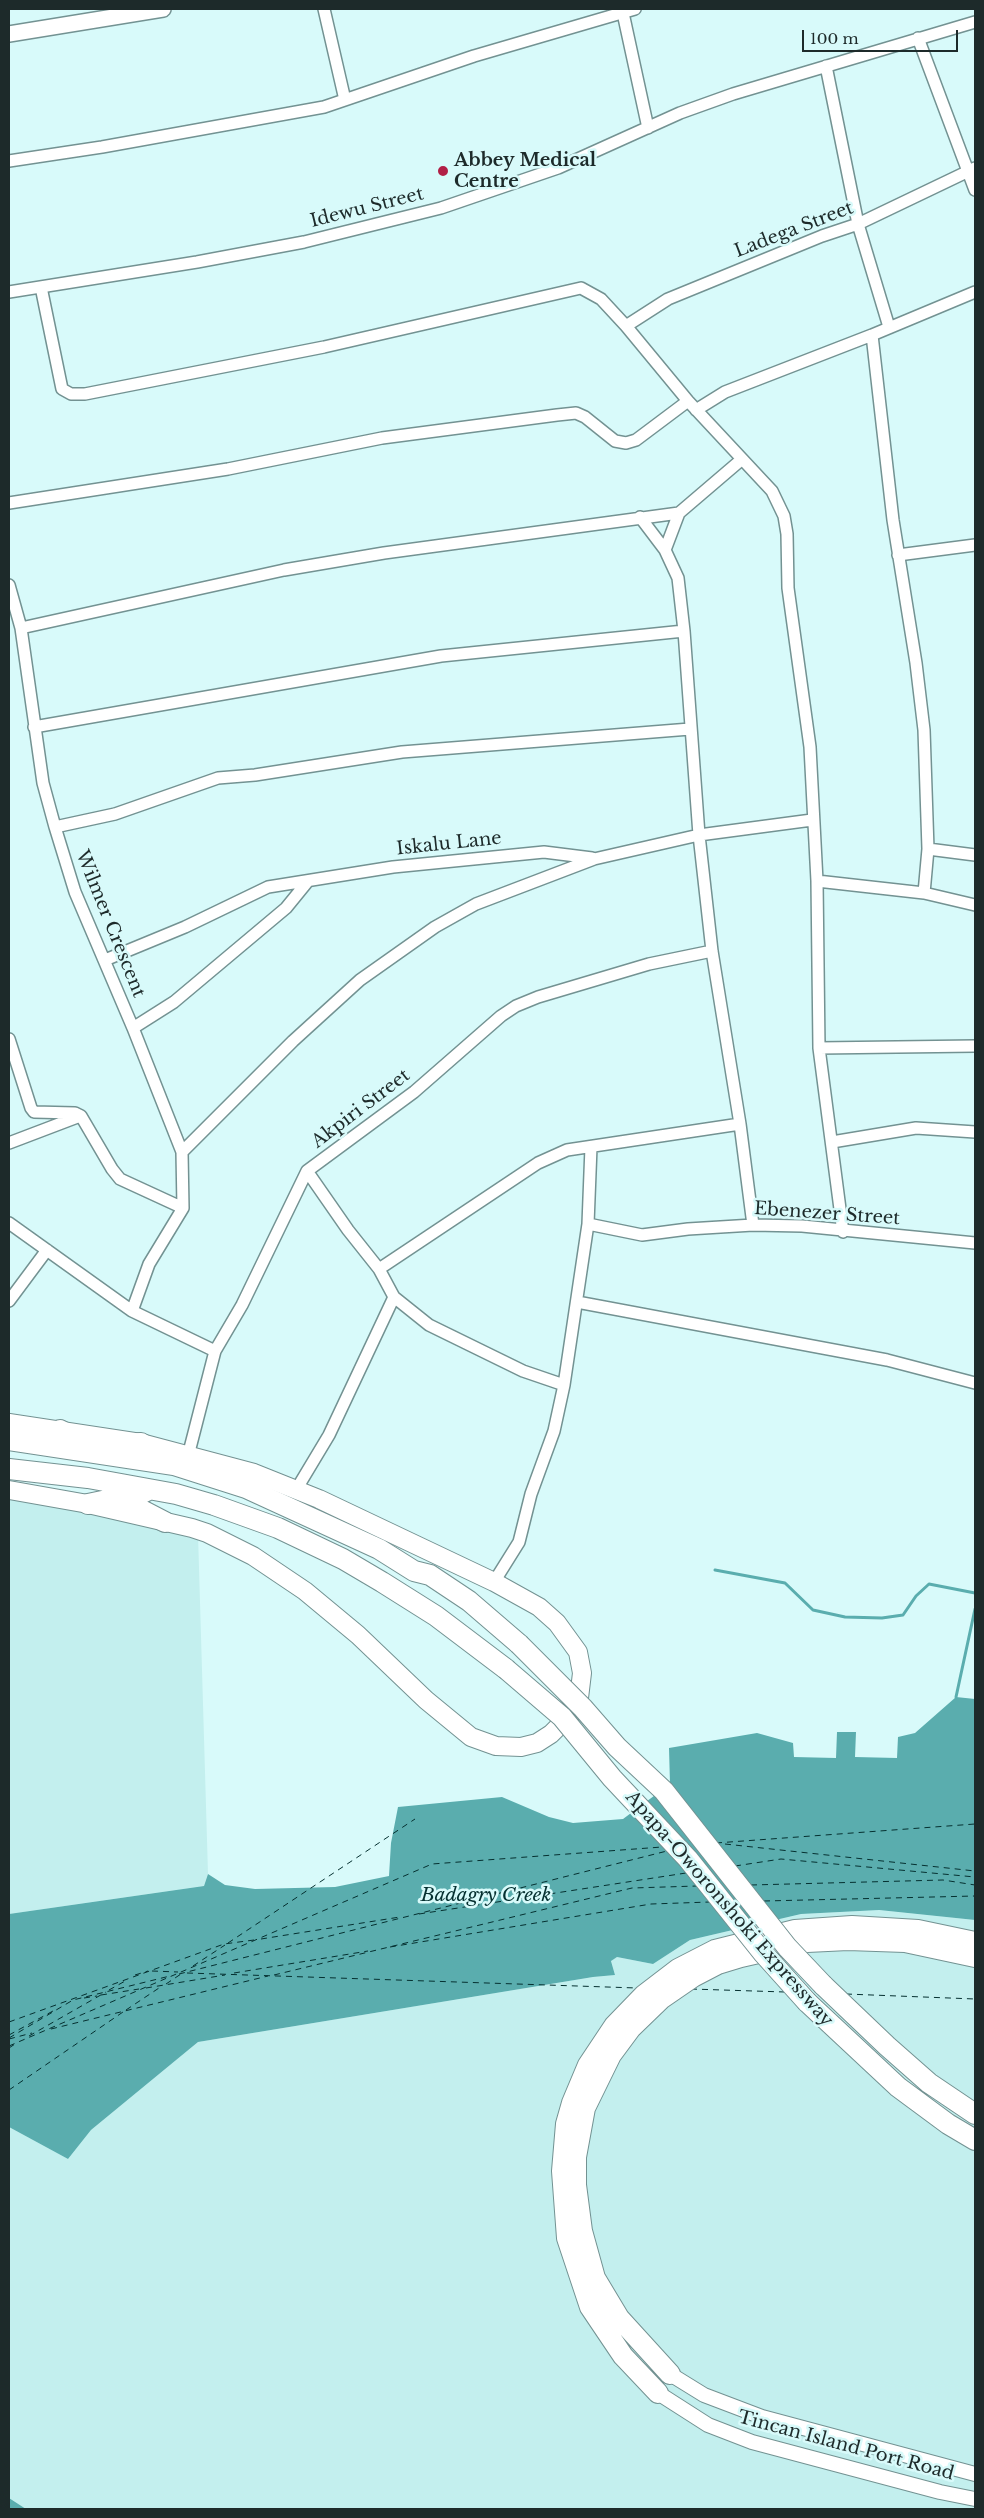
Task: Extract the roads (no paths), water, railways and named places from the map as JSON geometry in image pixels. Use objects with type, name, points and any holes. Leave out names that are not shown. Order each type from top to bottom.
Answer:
[{"type":"highway","name":"Apapa-Oworonshoki Expressway","points":[[9,1440],[59,1438],[137,1451],[246,1488],[339,1529],[379,1549],[414,1571],[437,1579],[469,1601],[519,1644],[583,1708],[617,1746],[664,1791],[787,1947],[823,1985],[929,2083],[975,2114]]},
{"type":"highway","points":[[59,1438],[92,1447],[137,1451]]},
{"type":"highway","name":"Apapa-Oworonshoki Expressway","points":[[9,1468],[88,1478],[176,1494],[214,1505],[269,1525],[343,1560],[436,1616],[506,1669],[562,1717],[612,1778],[688,1859],[763,1953],[807,2002],[898,2087],[948,2124],[975,2140]]},
{"type":"highway","points":[[88,1478],[118,1498],[165,1522]]},
{"type":"highway","points":[[88,1504],[146,1492],[176,1494]]},
{"type":"highway","points":[[658,2393],[623,2356],[590,2307],[567,2238],[562,2171],[566,2124],[572,2103],[588,2065],[614,2026],[644,1995],[678,1970],[715,1950],[795,1930],[852,1926],[918,1930],[975,1942]]},
{"type":"highway","points":[[670,2374],[619,2318],[595,2278],[582,2231],[576,2157],[585,2108],[611,2055],[631,2028],[661,1999],[693,1977],[718,1964],[741,1957],[807,1942],[848,1940],[905,1942],[975,1957]]},
{"type":"main road","points":[[9,34],[127,11],[163,9]]},
{"type":"main road","name":"Apapa-Oworonshoki Expressway","points":[[9,1423],[59,1438]]},
{"type":"main road","name":"Apapa-Oworonshoki Expressway","points":[[9,1490],[88,1504],[207,1533],[253,1556],[305,1591],[358,1635],[426,1700],[472,1737],[496,1746],[521,1747],[537,1743],[551,1734],[575,1710],[579,1698],[582,1673],[578,1652],[557,1623],[539,1607],[494,1582],[296,1490],[254,1473],[188,1456],[137,1451]]},
{"type":"street","points":[[324,9],[345,100]]},
{"type":"street","points":[[9,161],[324,107],[474,56],[635,9]]},
{"type":"street","points":[[623,13],[648,128]]},
{"type":"street","name":"Idewu Street","points":[[9,292],[197,262],[304,242],[441,208],[558,168],[680,113],[733,94],[975,22]]},
{"type":"street","points":[[918,38],[972,169],[975,190]]},
{"type":"street","points":[[826,66],[858,224],[889,327]]},
{"type":"street","name":"Ladega Street","points":[[626,326],[668,299],[822,236],[858,224],[972,169]]},
{"type":"street","points":[[41,287],[62,389],[71,394],[85,394],[324,347],[581,288],[592,292],[601,299],[626,326],[692,406],[772,491],[784,516],[787,534],[788,588],[810,747],[812,820],[817,881],[819,1048],[843,1232]]},
{"type":"street","points":[[9,504],[228,469],[382,438],[557,415],[576,414],[585,417],[615,440],[626,443],[636,440],[692,406],[975,292]]},
{"type":"street","points":[[872,335],[898,555],[916,663],[924,730],[928,849],[924,893]]},
{"type":"street","points":[[665,550],[679,513],[741,460]]},
{"type":"street","points":[[20,628],[293,569],[384,553],[679,513]]},
{"type":"street","points":[[640,517],[665,550],[678,578],[684,631],[699,835],[712,951],[740,1124],[753,1225]]},
{"type":"street","points":[[898,555],[975,545]]},
{"type":"street","name":"Wilmer Crescent","points":[[9,585],[20,628],[43,783],[55,827],[75,892],[133,1028],[182,1152]]},
{"type":"street","points":[[34,727],[441,656],[684,631]]},
{"type":"street","points":[[55,827],[115,814],[218,778],[255,775],[402,752],[690,728]]},
{"type":"street","points":[[132,1311],[149,1264],[182,1208],[182,1152],[293,1041],[368,974],[435,927],[476,904],[594,859],[699,835],[812,820]]},
{"type":"street","points":[[928,849],[975,855]]},
{"type":"street","name":"Iskalu Lane","points":[[105,960],[185,927],[261,889],[393,867],[544,852],[594,859]]},
{"type":"street","points":[[133,1028],[174,1002],[286,908],[308,881]]},
{"type":"street","points":[[817,881],[924,893],[975,905]]},
{"type":"street","name":"Akpiri Street","points":[[188,1456],[215,1351],[242,1305],[307,1171],[414,1092],[501,1016],[516,1006],[538,997],[649,964],[712,951]]},
{"type":"street","points":[[9,1040],[30,1108],[34,1112],[75,1113],[81,1116],[112,1169],[120,1179],[182,1208]]},
{"type":"street","points":[[819,1048],[975,1046]]},
{"type":"street","points":[[9,1143],[81,1116]]},
{"type":"street","points":[[379,1269],[538,1163],[567,1150],[740,1124]]},
{"type":"street","points":[[832,1142],[916,1128],[975,1132]]},
{"type":"street","points":[[494,1582],[518,1542],[531,1494],[554,1431],[578,1302],[588,1224],[591,1146]]},
{"type":"street","points":[[307,1171],[348,1230],[379,1269],[394,1297],[429,1325],[523,1371],[564,1384]]},
{"type":"street","points":[[9,1223],[132,1311],[215,1351]]},
{"type":"street","name":"Ebenezer Street","points":[[588,1224],[642,1235],[688,1228],[753,1225],[764,1227],[802,1226],[843,1232],[975,1243]]},
{"type":"street","points":[[9,1300],[47,1250]]},
{"type":"street","points":[[296,1490],[329,1435],[394,1297]]},
{"type":"street","points":[[578,1302],[887,1360],[975,1383]]},
{"type":"street","name":"Tincan Island Port Road","points":[[670,2374],[704,2395],[762,2418],[975,2474]]},
{"type":"street","name":"Tincan Island Port Road","points":[[658,2393],[708,2425],[752,2442],[940,2492],[975,2499]]},
{"type":"water","name":"Badagry Creek","points":[[956,1697],[975,1699],[975,1920],[879,1910],[801,1914],[690,1940],[653,1964],[617,1957],[611,1961],[615,1975],[593,1977],[198,2042],[91,2130],[68,2159],[9,2127],[9,1914],[204,1886],[208,1874],[225,1885],[255,1889],[335,1887],[389,1876],[391,1843],[398,1807],[502,1797],[549,1817],[573,1823],[623,1819],[670,1784],[669,1748],[757,1733],[793,1743],[794,1757],[836,1758],[837,1732],[856,1732],[855,1757],[897,1758],[898,1737],[915,1733]]},
{"type":"water","points":[[9,2498],[26,2509],[9,2509]]},
{"type":"waterway","points":[[715,1570],[785,1583],[813,1610],[845,1617],[882,1618],[903,1615],[916,1596],[929,1584],[975,1593]]},
{"type":"waterway","points":[[956,1697],[975,1609]]},
{"type":"place","name":"Abbey Medical Centre","points":[[443,171]]}]
